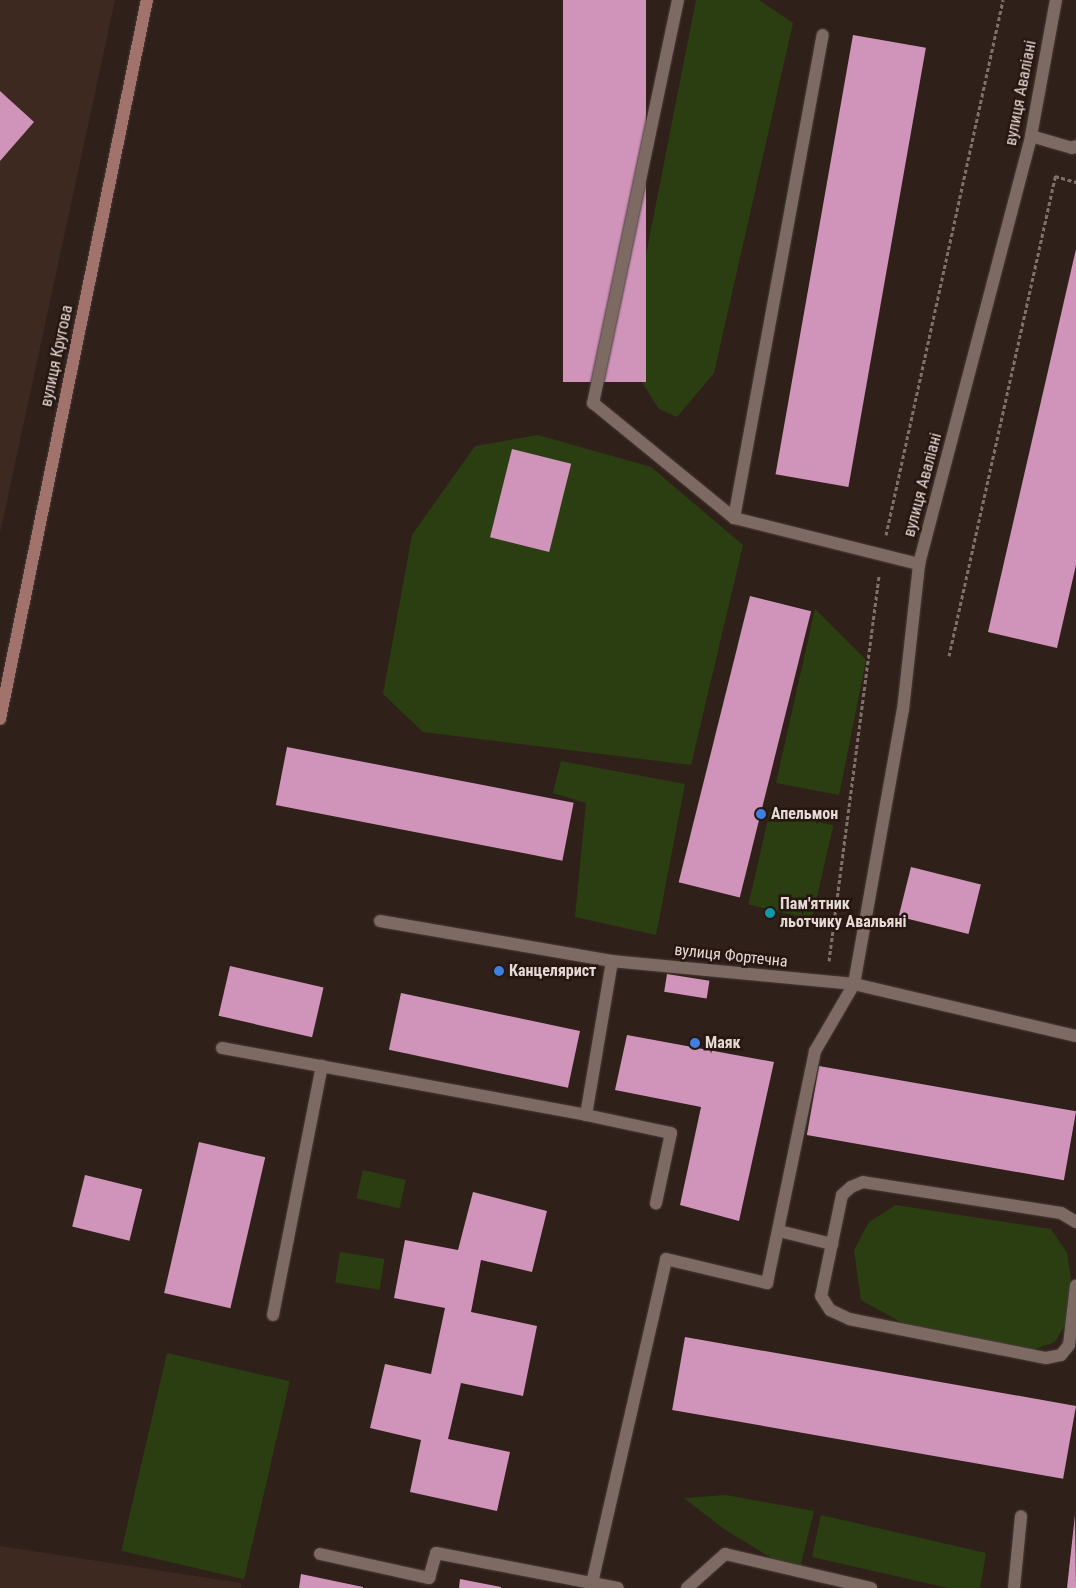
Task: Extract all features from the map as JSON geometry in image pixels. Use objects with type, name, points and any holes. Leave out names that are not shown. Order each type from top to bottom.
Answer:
[{"type":"street","name":"вулиця Кругова","points":[[0,719],[147,0]]},
{"type":"street","points":[[678,0],[593,403],[734,518],[919,564]]},
{"type":"street","name":"вулиця Аваліані","points":[[854,984],[903,710],[919,564],[1031,136],[1056,0]]},
{"type":"street","points":[[734,518],[823,35]]},
{"type":"street","points":[[1031,136],[1072,148],[1076,146]]},
{"type":"street","name":"вулиця Фортечна","points":[[380,921],[612,961],[854,984],[1076,1036]]},
{"type":"street","points":[[586,1115],[612,961]]},
{"type":"street","points":[[592,1583],[666,1259],[767,1283],[815,1051],[854,984]]},
{"type":"street","points":[[222,1048],[586,1115],[670,1133],[656,1204]]},
{"type":"street","points":[[273,1315],[322,1066]]},
{"type":"street","points":[[1076,1222],[1061,1213],[863,1182],[852,1186],[842,1196],[821,1296],[830,1310],[849,1319],[1046,1358],[1061,1355],[1069,1345],[1076,1286]]},
{"type":"street","points":[[779,1231],[832,1244]]},
{"type":"street","points":[[1014,1588],[1021,1516]]},
{"type":"street","points":[[320,1554],[429,1578],[436,1553],[618,1588]]},
{"type":"street","points":[[687,1588],[725,1554],[871,1588]]},
{"type":"path","points":[[826,982],[881,555],[1003,0]]},
{"type":"path","points":[[949,656],[1056,176],[1076,182]]},
{"type":"shaded area","points":[[0,0],[115,0],[0,533]]},
{"type":"shaded area","points":[[0,1546],[241,1583],[241,1588],[0,1588]]},
{"type":"green space","points":[[696,0],[759,0],[793,23],[714,373],[677,417],[659,409],[626,357]]},
{"type":"green space","points":[[538,435],[651,467],[743,545],[691,765],[423,732],[383,694],[412,535],[475,446]]},
{"type":"green space","points":[[815,609],[866,660],[839,795],[776,783]]},
{"type":"green space","points":[[561,761],[685,784],[656,935],[575,917],[586,803],[553,793]]},
{"type":"green space","points":[[770,811],[833,826],[812,919],[748,905]]},
{"type":"green space","points":[[363,1170],[406,1180],[399,1208],[356,1198]]},
{"type":"green space","points":[[896,1205],[1051,1229],[1067,1253],[1072,1287],[1065,1325],[1055,1342],[1029,1351],[904,1324],[861,1300],[854,1250],[869,1222]]},
{"type":"green space","points":[[340,1252],[384,1259],[380,1290],[335,1283]]},
{"type":"green space","points":[[167,1353],[290,1381],[244,1579],[121,1551]]},
{"type":"green space","points":[[726,1495],[814,1511],[799,1571],[788,1568],[724,1529],[684,1498]]},
{"type":"green space","points":[[821,1515],[986,1553],[980,1588],[948,1588],[812,1557]]},
{"type":"building","points":[[563,0],[646,0],[646,382],[563,382]]},
{"type":"building","points":[[853,35],[926,48],[848,487],[776,474]]},
{"type":"building","points":[[0,91],[34,122],[0,161]]},
{"type":"building","points":[[1076,249],[1076,565],[1057,648],[988,632]]},
{"type":"building","points":[[512,449],[571,464],[549,552],[490,537]]},
{"type":"building","points":[[750,596],[811,611],[740,897],[679,882]]},
{"type":"building","points":[[287,747],[574,803],[562,861],[276,805]]},
{"type":"building","points":[[911,867],[981,884],[969,934],[899,916]]},
{"type":"building","points":[[230,966],[324,988],[312,1037],[219,1016]]},
{"type":"building","points":[[667,974],[709,981],[707,999],[664,992]]},
{"type":"building","points":[[401,993],[580,1031],[568,1088],[389,1050]]},
{"type":"building","points":[[627,1035],[774,1062],[739,1221],[680,1205],[701,1107],[615,1090]]},
{"type":"building","points":[[819,1066],[1076,1111],[1064,1180],[807,1135]]},
{"type":"building","points":[[199,1142],[265,1157],[230,1308],[164,1293]]},
{"type":"building","points":[[85,1175],[142,1189],[129,1241],[72,1226]]},
{"type":"building","points":[[473,1192],[547,1211],[532,1272],[481,1260],[471,1312],[537,1326],[523,1396],[461,1383],[448,1439],[510,1452],[497,1511],[410,1492],[421,1440],[370,1428],[385,1364],[431,1374],[445,1308],[394,1298],[405,1240],[458,1250]]},
{"type":"building","points":[[685,1337],[1076,1406],[1063,1479],[672,1410]]},
{"type":"building","points":[[1075,1515],[1076,1588],[1067,1588]]},
{"type":"building","points":[[301,1574],[363,1587],[363,1588],[299,1588]]},
{"type":"building","points":[[460,1579],[501,1587],[501,1588],[459,1588]]},
{"type":"place","name":"Апельмон","points":[[761,814]]},
{"type":"place","name":"Пам'ятник льотчику Авальяні","points":[[770,913]]},
{"type":"place","name":"Канцелярист","points":[[499,971]]},
{"type":"place","name":"Маяк","points":[[695,1043]]}]
